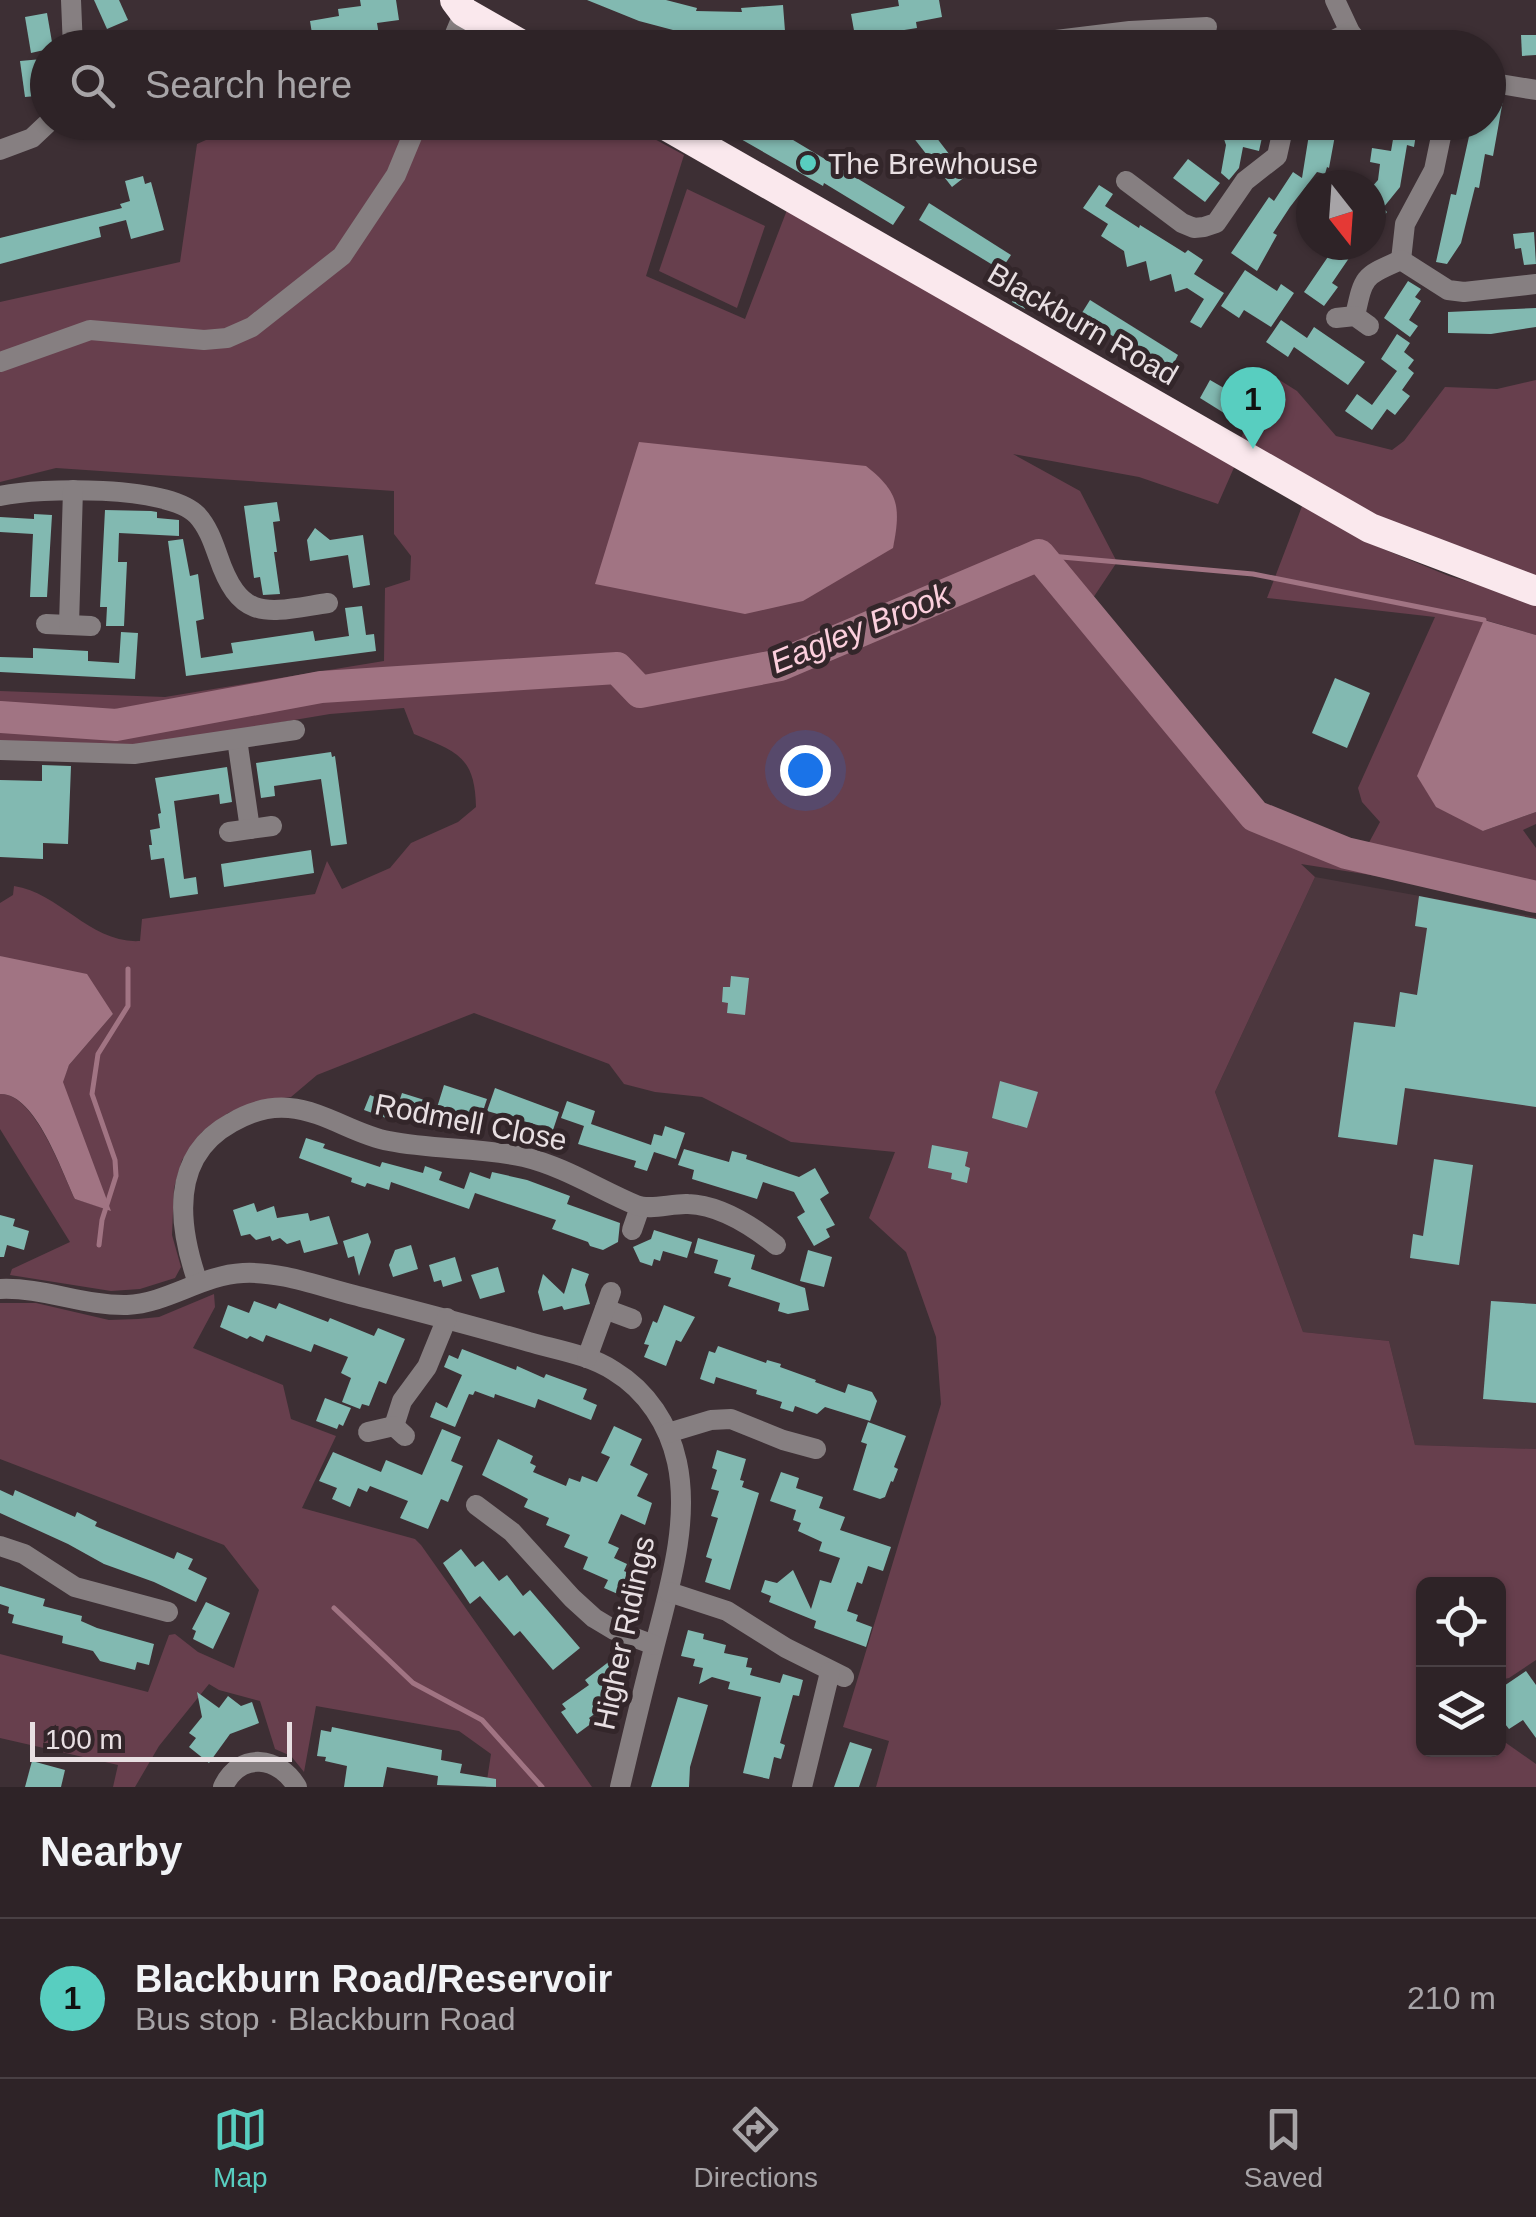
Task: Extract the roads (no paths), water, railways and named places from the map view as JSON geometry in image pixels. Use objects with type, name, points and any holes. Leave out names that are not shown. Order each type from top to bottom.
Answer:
[{"type":"highway","points":[[460,6],[499,30]]},
{"type":"highway","name":"Blackburn Road","points":[[691,140],[1370,528],[1536,591]]},
{"type":"street","points":[[71,0],[72,30]]},
{"type":"street","points":[[1336,0],[1351,30]]},
{"type":"street","points":[[1506,85],[1536,90]]},
{"type":"street","points":[[0,150],[30,139]]},
{"type":"street","points":[[0,362],[90,330],[204,340],[227,338],[252,327],[342,256],[396,175],[411,140]]},
{"type":"street","points":[[1126,181],[1164,202],[1194,228],[1216,223],[1245,181],[1277,156],[1281,140]]},
{"type":"street","points":[[1401,260],[1405,224],[1434,170],[1440,140]]},
{"type":"street","points":[[1401,260],[1448,290],[1464,292],[1536,284]]},
{"type":"street","points":[[1353,320],[1362,282],[1370,274],[1401,260]]},
{"type":"street","points":[[0,496],[36,490],[73,490],[155,497],[187,506],[204,524],[227,583],[242,601],[265,610],[318,598]]},
{"type":"street","points":[[46,624],[80,625],[73,490]]},
{"type":"street","points":[[0,750],[134,754],[296,730]]},
{"type":"street","points":[[237,739],[250,829]]},
{"type":"street","name":"Rodmell Close","points":[[198,1283],[186,1249],[182,1218],[190,1164],[208,1139],[226,1125],[266,1109],[287,1107],[314,1112],[384,1141],[470,1147],[524,1158],[577,1174],[640,1207]]},
{"type":"street","points":[[632,1230],[640,1207],[692,1204],[761,1223],[776,1245]]},
{"type":"street","name":"Higher Ridings","points":[[0,1289],[24,1289],[126,1305],[244,1272],[274,1275],[587,1358],[611,1368],[632,1384],[653,1406],[668,1433],[680,1482],[680,1516],[669,1592],[620,1787]]},
{"type":"street","points":[[587,1358],[608,1300],[632,1319]]},
{"type":"street","points":[[368,1432],[399,1431],[402,1401],[427,1367],[447,1318]]},
{"type":"street","points":[[668,1433],[711,1420],[731,1419],[823,1451]]},
{"type":"street","points":[[484,1519],[512,1532],[594,1618],[654,1645]]},
{"type":"street","points":[[0,1546],[24,1554],[75,1587],[142,1615],[168,1612]]},
{"type":"street","points":[[669,1592],[738,1617],[837,1675],[802,1787]]},
{"type":"street","points":[[223,1787],[238,1767],[264,1760],[286,1770],[298,1787]]},
{"type":"waterway","points":[[1039,555],[1253,574],[1484,620]]},
{"type":"waterway","name":"Eagley Brook","points":[[0,717],[116,725],[321,687],[617,668],[640,692],[780,665],[1039,555],[1255,816],[1346,853],[1536,897]]},
{"type":"waterway","points":[[99,1245],[102,1220],[116,1176],[115,1160],[92,1094],[98,1054],[128,1006],[128,969]]},
{"type":"waterway","points":[[334,1608],[413,1683],[482,1720],[542,1787]]},
{"type":"place","name":"The Brewhouse","points":[[808,163]]},
{"type":"place","name":"Blackburn Road/Reservoir","points":[[1253,449]]}]
